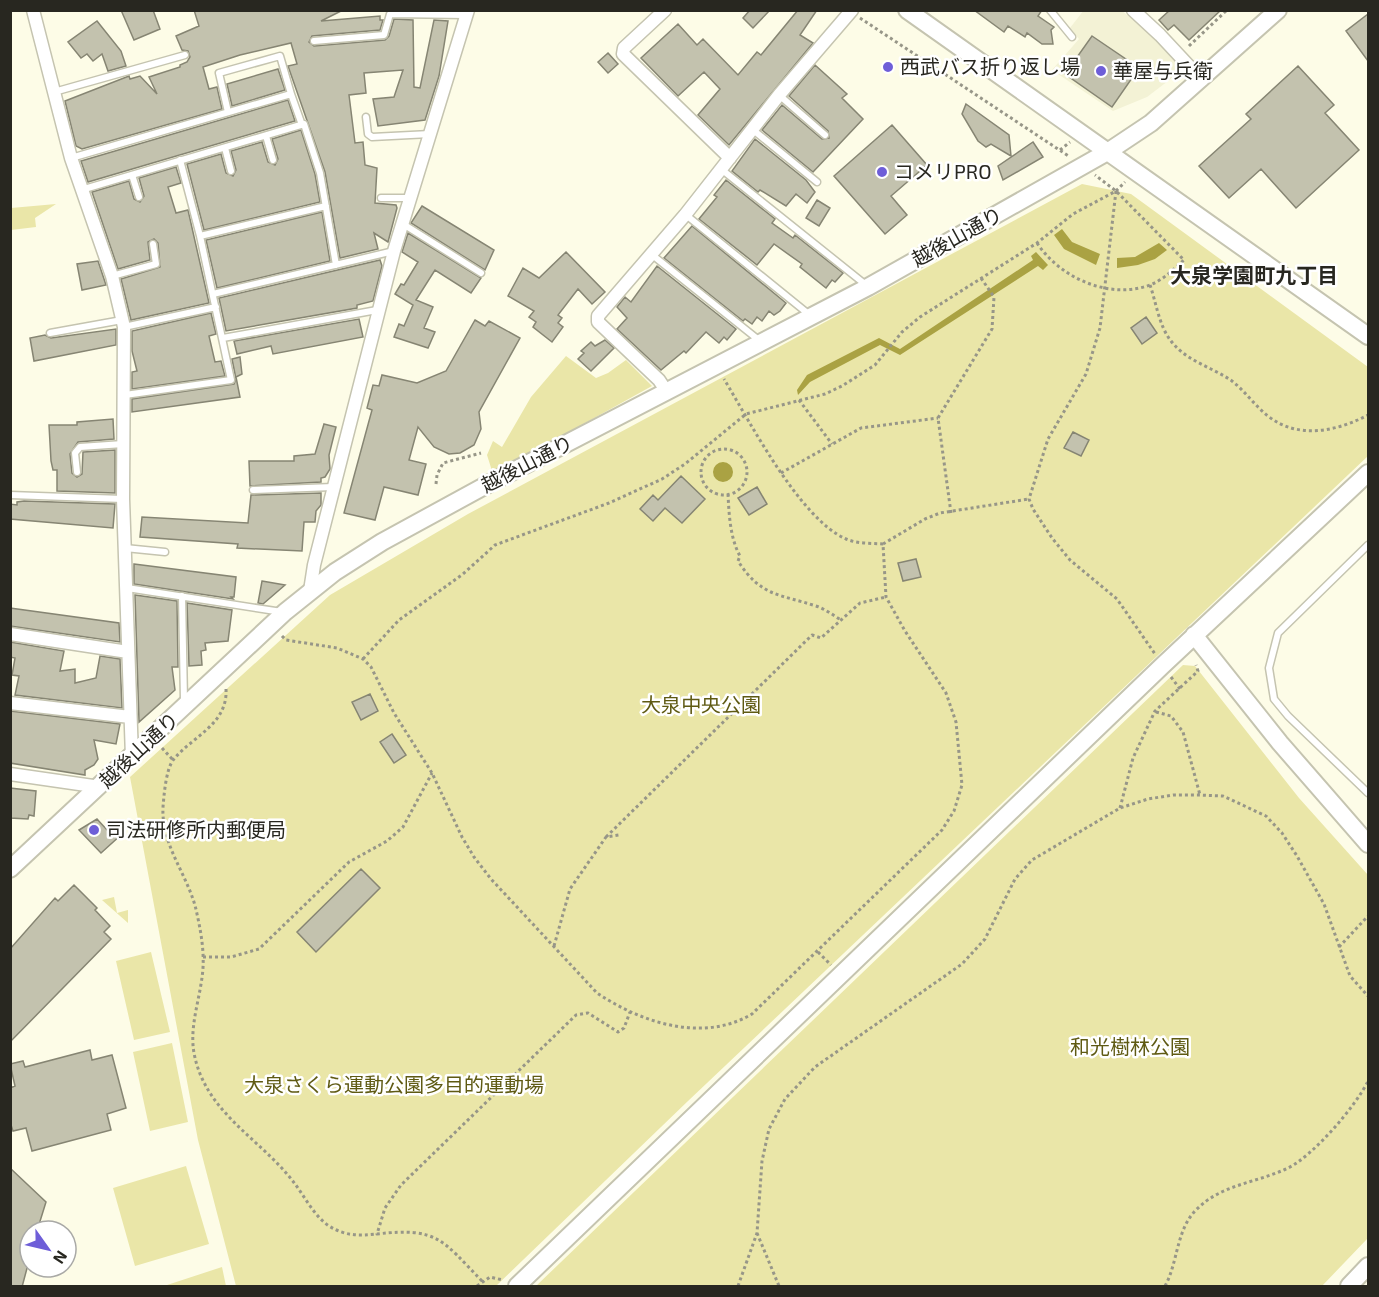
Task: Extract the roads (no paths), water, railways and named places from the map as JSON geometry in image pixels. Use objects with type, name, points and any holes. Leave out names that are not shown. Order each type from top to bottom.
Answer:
[{"type":"street","points":[[33,10],[80,190],[112,276],[124,324],[123,499],[132,757]]},
{"type":"street","points":[[665,10],[624,48],[623,54],[730,158]]},
{"type":"street","points":[[907,10],[1368,336]]},
{"type":"street","points":[[1132,10],[1202,80]]},
{"type":"street","points":[[667,392],[659,380],[597,320],[685,215],[778,95],[852,11]]},
{"type":"street","points":[[310,591],[333,487],[393,251],[468,13]]},
{"type":"street","name":"越後山通り","points":[[10,868],[100,787],[285,612],[335,572],[382,542],[490,483],[868,287],[1109,151],[1151,123],[1202,80],[1270,13]]},
{"type":"street","points":[[513,1285],[1194,635],[1368,473]]},
{"type":"street","points":[[10,634],[128,652]]},
{"type":"street","points":[[1194,635],[1280,743],[1368,844]]},
{"type":"street","points":[[10,703],[130,717]]},
{"type":"street","points":[[10,774],[100,787]]},
{"type":"street","points":[[1349,1287],[1368,1266]]},
{"type":"lane","points":[[1050,10],[1072,37]]},
{"type":"lane","points":[[314,41],[384,35],[390,15],[468,13]]},
{"type":"lane","points":[[54,92],[185,55]]},
{"type":"lane","points":[[228,112],[220,72],[280,56],[302,125],[306,126],[309,135],[326,206],[336,265]]},
{"type":"lane","points":[[71,158],[291,94]]},
{"type":"lane","points":[[778,95],[825,135]]},
{"type":"lane","points":[[366,117],[368,134],[372,137],[430,134]]},
{"type":"lane","points":[[80,190],[302,125]]},
{"type":"lane","points":[[752,129],[816,182]]},
{"type":"lane","points":[[266,136],[273,160]]},
{"type":"lane","points":[[225,148],[231,171]]},
{"type":"lane","points":[[125,395],[229,382],[223,338],[180,160]]},
{"type":"lane","points":[[721,169],[868,287]]},
{"type":"lane","points":[[132,175],[139,197]]},
{"type":"lane","points":[[381,198],[410,198]]},
{"type":"lane","points":[[200,236],[326,206]]},
{"type":"lane","points":[[685,215],[812,317]]},
{"type":"lane","points":[[402,224],[481,273]]},
{"type":"lane","points":[[112,276],[156,264],[153,244]]},
{"type":"lane","points":[[213,294],[393,251]]},
{"type":"lane","points":[[650,254],[763,343]]},
{"type":"lane","points":[[50,333],[124,324],[216,307]]},
{"type":"lane","points":[[223,338],[377,310]]},
{"type":"lane","points":[[77,472],[75,453],[80,447],[124,444]]},
{"type":"lane","points":[[253,490],[333,487]]},
{"type":"lane","points":[[10,495],[123,499]]},
{"type":"lane","points":[[1368,545],[1278,633],[1269,668],[1274,699],[1288,716],[1368,793]]},
{"type":"lane","points":[[125,548],[165,552]]},
{"type":"lane","points":[[127,588],[285,612]]},
{"type":"lane","points":[[182,596],[184,707]]},
{"type":"place","name":"西武バス折り返し場","points":[[888,67]]},
{"type":"place","name":"華屋与兵衛","points":[[1101,71]]},
{"type":"place","name":"コメリPRO","points":[[882,172]]},
{"type":"place","name":"司法研修所内郵便局","points":[[94,830]]},
{"type":"district","name":"大泉学園町九丁目","points":[[1254,276]]},
{"type":"park label","name":"大泉中央公園","points":[[701,705]]},
{"type":"park label","name":"和光樹林公園","points":[[1130,1047]]},
{"type":"park label","name":"大泉さくら運動公園多目的運動場","points":[[394,1085]]}]
